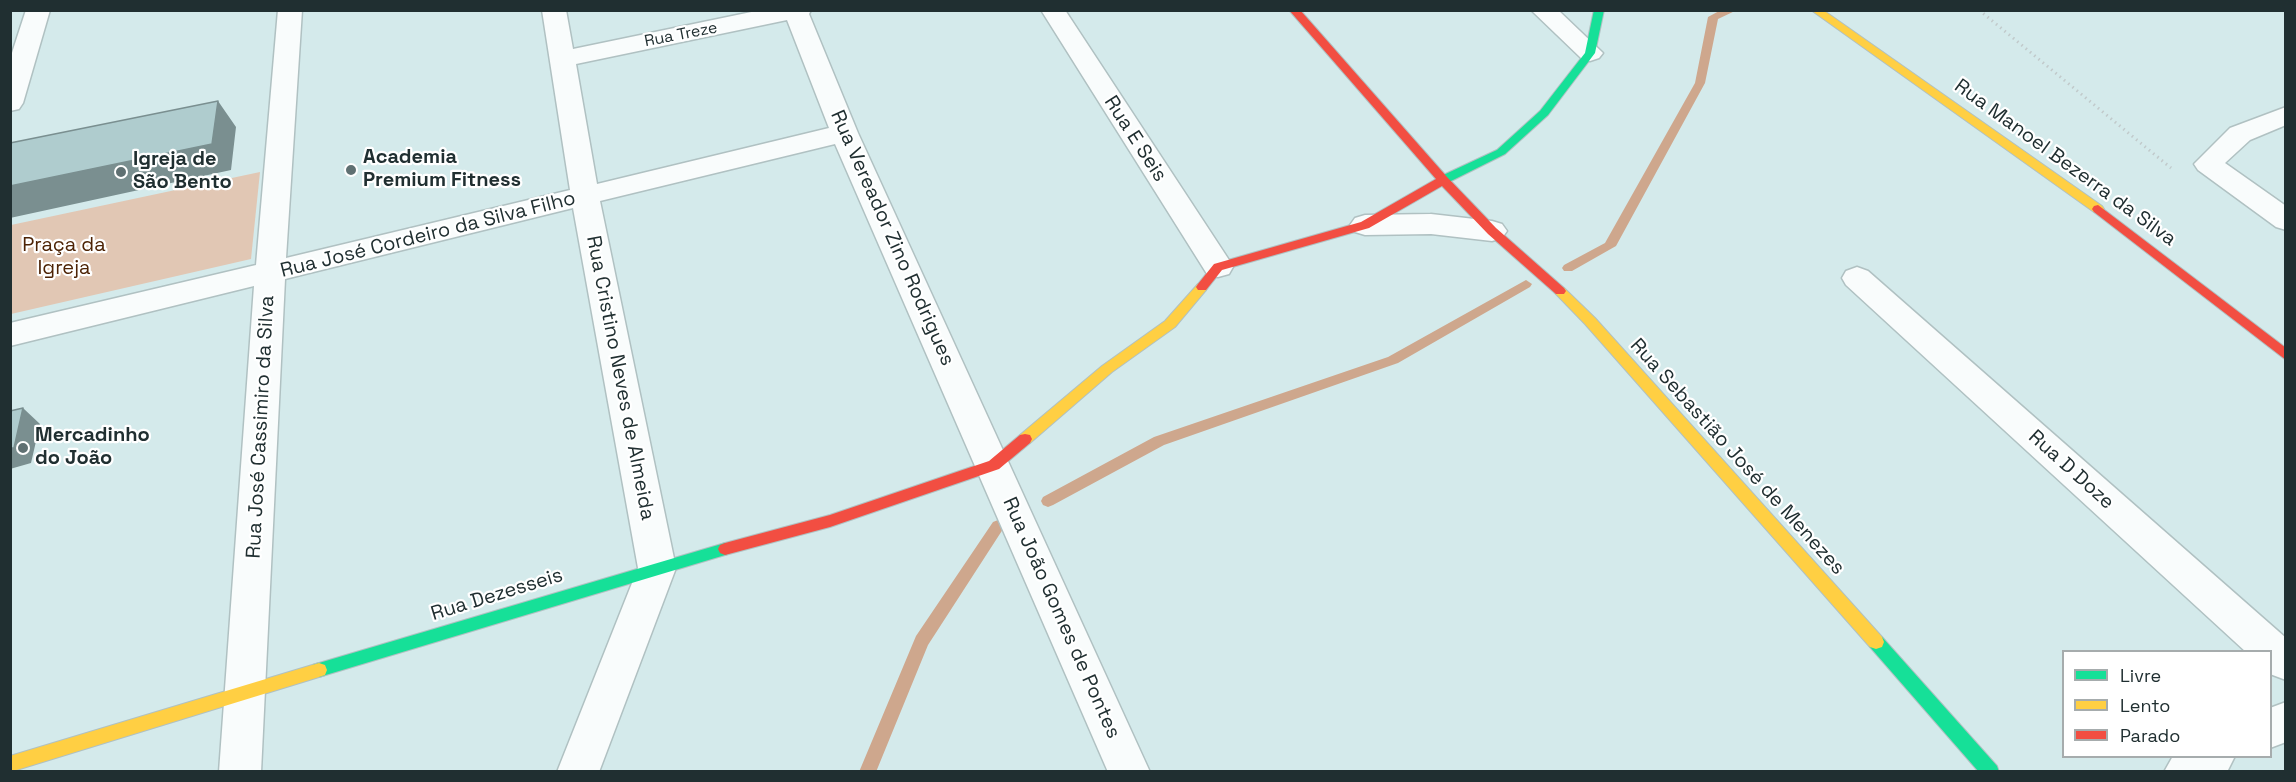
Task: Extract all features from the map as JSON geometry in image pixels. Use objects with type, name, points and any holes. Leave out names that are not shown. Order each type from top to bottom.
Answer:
[{"type":"street","points":[[10,103],[38,10]]},
{"type":"street","name":"Rua José Cassimiro da Silva","points":[[240,771],[270,274],[290,10]]},
{"type":"street","name":"Rua Cristino Neves de Almeida","points":[[554,10],[585,197],[657,568]]},
{"type":"street","name":"Rua E Seis","points":[[1053,10],[1218,267]]},
{"type":"street","name":"Rua Sebastião José de Menezes","points":[[1294,10],[1443,180],[1492,231],[1565,295],[1590,321],[1991,771]]},
{"type":"street","points":[[1543,10],[1590,53]]},
{"type":"street","points":[[994,465],[1107,369],[1170,324],[1218,267],[1365,225],[1443,180],[1501,152],[1544,113],[1590,53],[1599,10]]},
{"type":"street","name":"Rua Manoel Bezerra da Silva","points":[[1816,10],[2070,187],[2286,355]]},
{"type":"street","name":"Rua Treze","points":[[562,59],[796,11]]},
{"type":"street","name":"Rua Vereador Zino Rodrigues","points":[[796,11],[844,133],[994,465]]},
{"type":"street","points":[[2286,115],[2240,134],[2208,164],[2286,220]]},
{"type":"street","name":"Rua José Cordeiro da Silva Filho","points":[[10,335],[270,274],[844,133]]},
{"type":"street","points":[[1365,225],[1431,224],[1492,231]]},
{"type":"street","name":"Rua D Doze","points":[[1857,278],[2272,650]]},
{"type":"street","name":"Rua Dezesseis","points":[[10,764],[657,568],[830,521],[994,465]]},
{"type":"street","name":"Rua João Gomes de Pontes","points":[[994,465],[1129,771]]},
{"type":"street","points":[[578,771],[657,568]]},
{"type":"street","name":"Rua D Doze","points":[[2272,650],[2286,663]]},
{"type":"street","points":[[2272,728],[2286,721]]},
{"type":"street","points":[[2185,771],[2211,758]]},
{"type":"path","points":[[1979,10],[2174,170]]},
{"type":"green space","name":"Praça da Igreja","points":[[260,172],[251,259],[11,314],[11,225]]},
{"type":"building","points":[[218,101],[212,144],[10,186],[10,143]]},
{"type":"building","points":[[23,408],[14,448],[10,448],[10,411]]},
{"type":"waterway","points":[[1568,268],[1610,246],[1700,83],[1713,17],[1732,10]]},
{"type":"waterway","points":[[1048,501],[1159,441],[1393,360],[1526,284]]},
{"type":"waterway","points":[[867,772],[922,641],[998,526]]},
{"type":"traffic: fast","points":[[1441,181],[1501,152],[1544,113],[1590,53],[1599,10]]},
{"type":"traffic: fast","points":[[319,670],[725,549]]},
{"type":"traffic: fast","points":[[1876,642],[1991,772]]},
{"type":"traffic: slow","points":[[1816,10],[2098,209]]},
{"type":"traffic: slow","points":[[1025,439],[1107,369],[1170,324],[1202,287]]},
{"type":"traffic: slow","points":[[1560,291],[1590,321],[1876,642]]},
{"type":"traffic: slow","points":[[10,764],[319,670]]},
{"type":"traffic: jam","points":[[1294,10],[1443,180],[1492,231],[1560,291]]},
{"type":"traffic: jam","points":[[1202,287],[1218,267],[1365,225],[1441,181]]},
{"type":"traffic: jam","points":[[2098,209],[2286,355]]},
{"type":"traffic: jam","points":[[725,549],[830,521],[994,465],[1025,439]]},
{"type":"place","name":"Academia Premium Fitness","points":[[351,170]]},
{"type":"place","name":"Igreja de São Bento","points":[[121,172]]},
{"type":"place","name":"Mercadinho do João","points":[[23,448]]}]
